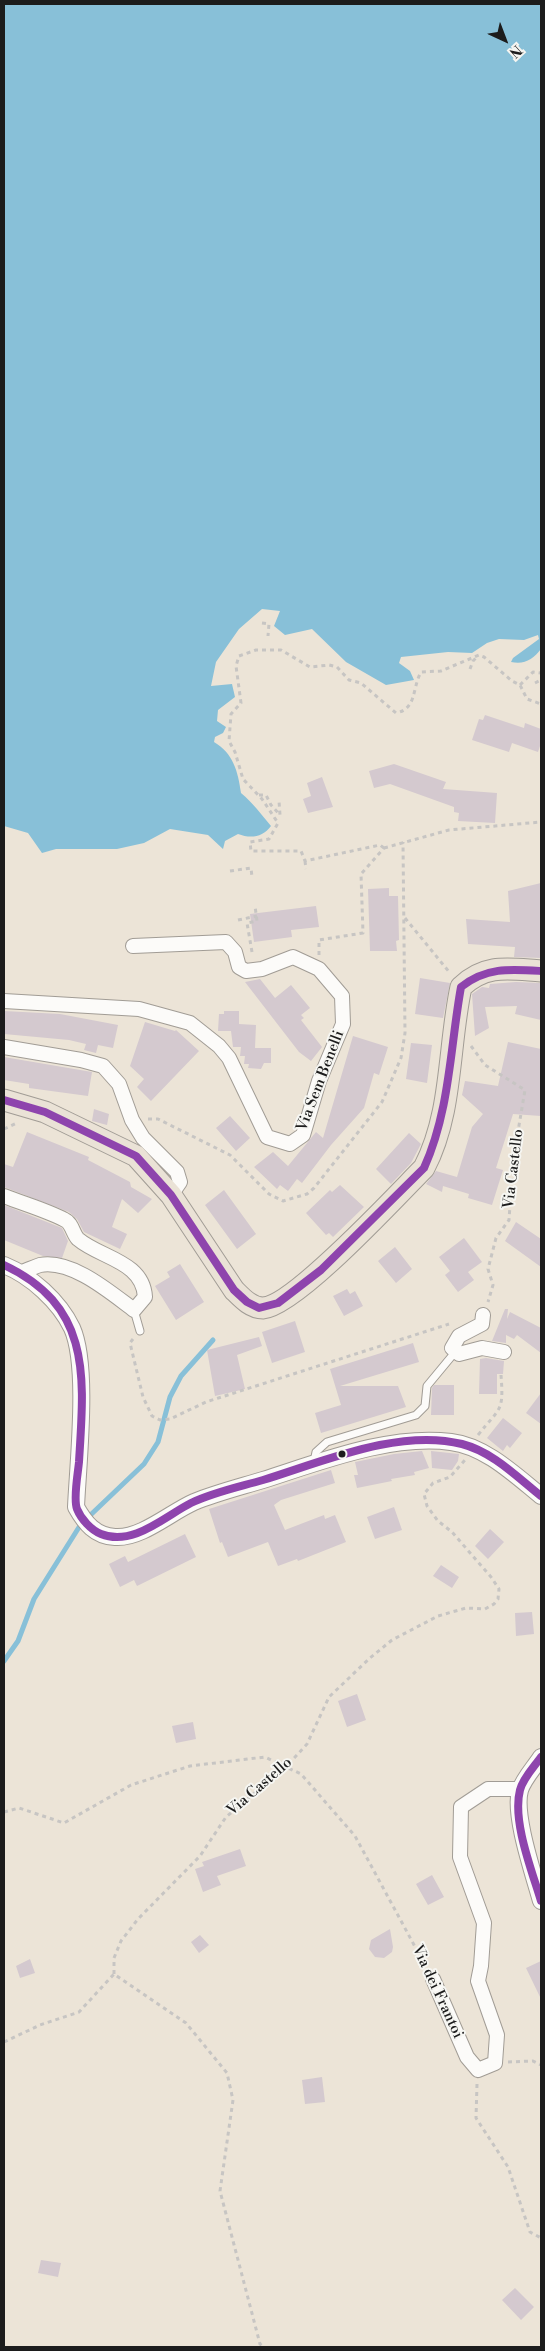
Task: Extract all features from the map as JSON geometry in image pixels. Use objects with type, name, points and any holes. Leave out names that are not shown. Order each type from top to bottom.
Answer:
[{"type":"main road","points":[[4,1100],[46,1112],[136,1156],[171,1195],[234,1290],[247,1303],[262,1308],[290,1295],[306,1284],[424,1168],[433,1150],[441,1124],[462,987],[472,978],[498,968],[541,971]]},
{"type":"street","points":[[133,946],[226,942],[236,952],[239,967],[246,971],[255,970],[293,957],[319,969]]},
{"type":"street","name":"Via Sem Benelli","points":[[4,1001],[139,1010],[190,1023],[219,1046],[229,1058],[267,1137],[290,1144],[303,1136],[320,1081],[343,1024],[342,996],[319,969]]},
{"type":"street","points":[[4,1047],[80,1060],[103,1066],[119,1084],[132,1120],[142,1138],[177,1172],[180,1182],[171,1195]]},
{"type":"street","points":[[4,1196],[68,1221],[77,1238],[128,1267],[143,1284],[146,1297],[134,1310],[80,1273],[57,1266],[41,1265],[22,1272]]},
{"type":"street","points":[[4,1265],[22,1272],[48,1294],[72,1328],[81,1367],[76,1507],[82,1518],[101,1534],[117,1538],[143,1531],[194,1502],[313,1464],[416,1440],[453,1442],[492,1457],[541,1496]]},
{"type":"street","points":[[483,1315],[482,1324],[459,1336],[452,1348],[459,1354],[482,1348],[504,1352]]},
{"type":"street","points":[[541,1757],[521,1789],[518,1798],[522,1826],[541,1901]]},
{"type":"street","points":[[478,2070],[495,2063],[497,2036],[478,1982],[482,1966],[484,1924],[460,1857],[462,1807],[488,1789],[521,1789]]},
{"type":"street","name":"Via dei Frantoi","points":[[432,1979],[467,2057],[478,2070]]},
{"type":"lane","points":[[134,1310],[140,1331]]},
{"type":"lane","points":[[313,1464],[316,1452],[327,1442],[416,1415],[425,1406],[427,1386],[456,1351]]},
{"type":"path","points":[[262,623],[268,624],[268,636]]},
{"type":"path","points":[[306,868],[301,851],[251,851],[250,842],[269,839],[278,823],[258,795],[243,779],[236,752],[229,741],[231,714],[241,703],[236,666],[239,656],[256,650],[281,650],[310,667],[329,665],[338,667],[349,680],[360,683],[396,713],[404,711],[411,705],[415,684],[421,672],[441,670],[479,656],[484,657],[512,681],[520,685],[526,699],[541,704]]},
{"type":"path","points":[[470,669],[473,661],[479,656]]},
{"type":"path","points":[[520,685],[533,672],[541,673]]},
{"type":"path","points":[[535,683],[541,680]]},
{"type":"path","points":[[258,795],[266,795],[271,805],[280,815],[279,801]]},
{"type":"path","points":[[319,969],[319,940],[363,933],[361,874],[384,848],[449,830],[541,822]]},
{"type":"path","points":[[403,842],[405,918],[462,987]]},
{"type":"path","points":[[305,861],[380,844],[384,848]]},
{"type":"path","points":[[230,871],[251,868],[252,876]]},
{"type":"path","points":[[255,906],[257,922],[247,923],[255,970]]},
{"type":"path","points":[[238,920],[257,916]]},
{"type":"path","name":"Via Castello","points":[[467,1049],[471,1045],[485,1065],[525,1090],[513,1161],[509,1220],[496,1238],[488,1269],[493,1285],[483,1315]]},
{"type":"path","points":[[4,1129],[14,1125]]},
{"type":"path","points":[[140,1331],[130,1343],[134,1366],[152,1416],[160,1420],[170,1419],[206,1402],[451,1324]]},
{"type":"path","name":"Via Castello","points":[[114,1974],[114,1958],[121,1941],[138,1919],[200,1856],[226,1817],[264,1785],[276,1778],[307,1744],[329,1698],[370,1658],[392,1640],[438,1616],[466,1608],[485,1609],[494,1604],[498,1599],[499,1589],[491,1577],[465,1546],[438,1521],[427,1506],[424,1494],[433,1483],[450,1477],[460,1468],[464,1463],[468,1448],[495,1416],[503,1402],[501,1375]]},
{"type":"path","name":"Via dei Frantoi","points":[[4,1812],[18,1808],[64,1823],[131,1785],[190,1766],[265,1757],[301,1774],[355,1836],[432,1979]]},
{"type":"path","points":[[4,2042],[40,2025],[79,2012],[114,1974],[186,2023],[227,2074],[233,2100],[220,2191],[260,2344],[264,2347]]},
{"type":"path","points":[[495,2063],[533,2061],[541,2065]]},
{"type":"path","points":[[478,2070],[476,2118],[508,2167],[530,2232],[541,2238]]},
{"type":"water","points":[[4,4],[541,4],[541,649],[528,660],[520,663],[511,662],[513,658],[539,639],[538,635],[524,640],[499,639],[487,643],[472,653],[448,652],[401,657],[399,663],[410,671],[414,680],[386,685],[346,662],[312,629],[285,635],[274,626],[280,611],[262,609],[239,629],[216,662],[211,686],[232,684],[235,697],[218,710],[217,721],[226,727],[223,733],[215,737],[214,742],[226,752],[234,763],[241,793],[271,826],[264,833],[256,836],[238,834],[225,841],[223,849],[208,835],[170,829],[144,843],[117,849],[56,849],[42,853],[28,833],[4,826]]},
{"type":"building","points":[[485,715],[524,728],[525,723],[541,729],[541,743],[538,752],[512,743],[509,752],[472,740],[479,719],[483,720]]},
{"type":"building","points":[[394,764],[446,782],[443,789],[497,793],[495,823],[458,821],[459,813],[454,812],[454,807],[390,784],[374,788],[369,771]]},
{"type":"building","points":[[322,777],[333,807],[308,813],[303,799],[311,796],[307,783]]},
{"type":"building","points":[[541,883],[541,958],[514,957],[515,947],[468,944],[466,919],[510,922],[508,891]]},
{"type":"building","points":[[389,888],[389,896],[398,896],[399,940],[396,941],[397,951],[370,951],[368,889]]},
{"type":"building","points":[[316,906],[319,927],[291,930],[292,937],[254,942],[250,914]]},
{"type":"building","points":[[420,978],[450,983],[443,1018],[415,1014]]},
{"type":"building","points":[[260,979],[275,998],[291,985],[310,1008],[301,1015],[304,1018],[301,1020],[322,1047],[311,1061],[299,1052],[245,982]]},
{"type":"building","points":[[541,983],[541,1020],[515,1014],[517,1006],[485,1007],[489,1028],[475,1036],[472,994],[482,987],[489,988],[490,984]]},
{"type":"building","points":[[4,1011],[60,1014],[118,1025],[113,1048],[98,1045],[96,1053],[84,1050],[86,1044],[69,1040],[4,1034]]},
{"type":"building","points":[[224,1011],[239,1011],[239,1024],[256,1025],[255,1048],[271,1048],[271,1063],[264,1063],[261,1069],[248,1068],[249,1064],[244,1064],[245,1056],[240,1056],[241,1047],[233,1047],[231,1031],[218,1031],[219,1014],[224,1014]]},
{"type":"building","points":[[145,1022],[176,1030],[199,1051],[151,1101],[137,1087],[144,1079],[130,1066]]},
{"type":"building","points":[[353,1036],[388,1047],[379,1075],[374,1073],[364,1108],[331,1145],[302,1183],[297,1179],[288,1191],[280,1185],[277,1189],[254,1167],[273,1152],[288,1166],[316,1132],[323,1138]]},
{"type":"building","points":[[508,1042],[541,1049],[541,1116],[513,1114],[496,1168],[503,1170],[492,1205],[468,1198],[469,1194],[443,1186],[442,1192],[426,1184],[436,1171],[457,1177],[472,1127],[483,1114],[462,1095],[465,1081],[498,1086]]},
{"type":"building","points":[[411,1043],[432,1045],[427,1083],[406,1079]]},
{"type":"building","points":[[4,1057],[92,1072],[88,1096],[29,1088],[29,1084],[4,1080]]},
{"type":"building","points":[[94,1109],[109,1114],[107,1125],[92,1121]]},
{"type":"building","points":[[230,1116],[250,1138],[236,1151],[216,1128]]},
{"type":"building","points":[[27,1132],[89,1157],[88,1160],[130,1182],[131,1187],[152,1199],[138,1213],[122,1199],[112,1227],[127,1234],[120,1249],[84,1232],[77,1219],[69,1212],[4,1187],[4,1164],[13,1167]]},
{"type":"building","points":[[409,1133],[421,1144],[411,1163],[391,1184],[376,1169]]},
{"type":"building","points":[[340,1185],[364,1207],[333,1237],[329,1233],[326,1235],[306,1213],[330,1190],[332,1192]]},
{"type":"building","points":[[224,1190],[256,1234],[237,1249],[205,1205]]},
{"type":"building","points":[[4,1205],[62,1228],[68,1241],[62,1258],[43,1256],[4,1240]]},
{"type":"building","points":[[516,1222],[541,1239],[541,1267],[505,1241]]},
{"type":"building","points":[[464,1238],[482,1262],[468,1272],[474,1280],[458,1292],[445,1275],[450,1271],[439,1257]]},
{"type":"building","points":[[395,1247],[412,1269],[396,1283],[378,1261]]},
{"type":"building","points":[[180,1264],[204,1302],[176,1320],[155,1286],[170,1277],[167,1272]]},
{"type":"building","points":[[347,1289],[350,1294],[355,1291],[363,1306],[344,1316],[333,1296]]},
{"type":"building","points":[[505,1309],[508,1309],[507,1319],[510,1312],[541,1328],[541,1353],[517,1335],[514,1339],[506,1335],[506,1343],[492,1341]]},
{"type":"building","points":[[295,1321],[305,1352],[272,1363],[262,1332]]},
{"type":"building","points":[[259,1337],[262,1346],[237,1355],[245,1389],[215,1396],[207,1350]]},
{"type":"building","points":[[413,1343],[419,1362],[340,1386],[398,1386],[406,1407],[321,1433],[315,1413],[341,1405],[330,1369]]},
{"type":"building","points":[[480,1359],[504,1361],[503,1374],[497,1374],[497,1394],[479,1394]]},
{"type":"building","points":[[434,1385],[454,1385],[454,1415],[431,1415],[432,1388]]},
{"type":"building","points":[[541,1393],[541,1424],[526,1413]]},
{"type":"building","points":[[503,1418],[522,1433],[510,1448],[507,1445],[503,1451],[487,1438]]},
{"type":"building","points":[[422,1451],[429,1468],[414,1472],[415,1475],[357,1488],[354,1475],[358,1475],[355,1462],[394,1454]]},
{"type":"building","points":[[431,1451],[459,1454],[458,1461],[452,1470],[432,1468]]},
{"type":"building","points":[[331,1470],[335,1483],[281,1500],[274,1505],[285,1530],[324,1515],[325,1519],[335,1515],[346,1542],[298,1561],[297,1559],[278,1566],[268,1542],[228,1557],[222,1542],[220,1543],[209,1509]]},
{"type":"building","points":[[394,1507],[402,1530],[375,1539],[367,1517]]},
{"type":"building","points":[[490,1529],[504,1542],[488,1559],[475,1546]]},
{"type":"building","points":[[185,1534],[196,1557],[137,1586],[134,1580],[120,1587],[109,1564],[125,1556],[128,1562]]},
{"type":"building","points":[[441,1565],[459,1577],[452,1588],[433,1576]]},
{"type":"building","points":[[532,1612],[534,1634],[516,1636],[515,1613]]},
{"type":"building","points":[[357,1694],[366,1720],[347,1727],[338,1701]]},
{"type":"building","points":[[193,1722],[196,1739],[176,1743],[172,1726]]},
{"type":"building","points":[[240,1849],[246,1866],[217,1876],[221,1885],[203,1892],[195,1869],[204,1866],[202,1862]]},
{"type":"building","points":[[432,1875],[444,1897],[428,1905],[416,1884]]},
{"type":"building","points":[[390,1929],[392,1952],[384,1958],[375,1957],[369,1949],[371,1940]]},
{"type":"building","points":[[200,1935],[209,1945],[199,1953],[191,1942]]},
{"type":"building","points":[[30,1959],[35,1973],[20,1978],[16,1966]]},
{"type":"building","points":[[541,1961],[541,1999],[526,1968]]},
{"type":"building","points":[[322,2077],[325,2102],[305,2104],[302,2080]]},
{"type":"building","points":[[41,2260],[61,2263],[58,2277],[38,2273]]},
{"type":"building","points":[[515,2288],[534,2307],[521,2320],[502,2300]]},
{"type":"waterway","points":[[4,1661],[18,1641],[34,1599],[81,1524],[144,1464],[158,1442],[170,1397],[181,1376],[213,1340]]},
{"type":"transit line","points":[[4,1100],[45,1112],[136,1156],[171,1195],[234,1290],[247,1302],[259,1308],[278,1303],[321,1270],[424,1168],[433,1146],[444,1101],[461,987],[470,980],[489,973],[509,970],[541,971]]},
{"type":"transit line","points":[[4,1265],[33,1282],[54,1302],[68,1324],[77,1348],[81,1374],[82,1402],[76,1505],[79,1513],[90,1527],[101,1534],[113,1537],[137,1533],[160,1522],[191,1503],[209,1496],[335,1456],[361,1449],[413,1440],[438,1440],[473,1448],[504,1466],[541,1496]]},
{"type":"transit line","points":[[541,1757],[524,1781],[518,1802],[524,1846],[541,1901]]}]
